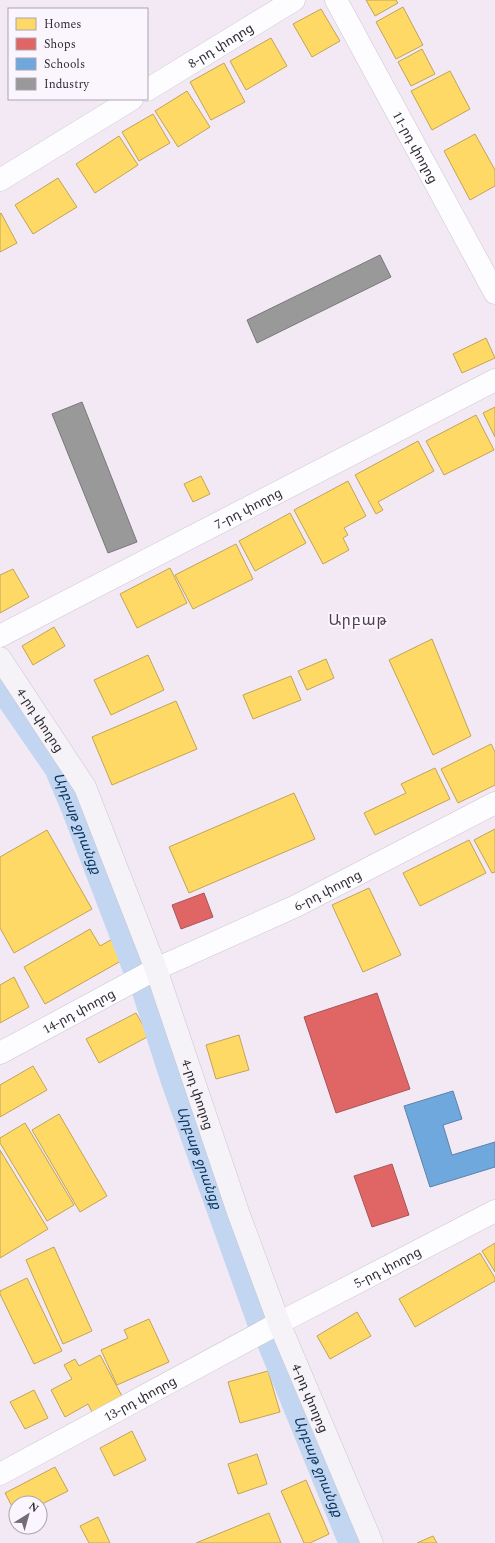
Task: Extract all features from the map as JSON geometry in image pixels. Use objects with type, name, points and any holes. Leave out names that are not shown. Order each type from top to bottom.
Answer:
[{"type":"main road","name":"4-րդ փողոց","points":[[0,658],[85,787],[156,969],[238,1212],[279,1323],[372,1543]]},
{"type":"street","name":"8-րդ փողոց","points":[[148,89],[294,0]]},
{"type":"street","name":"11-րդ փողոց","points":[[336,0],[495,293]]},
{"type":"street","points":[[0,180],[130,100]]},
{"type":"street","name":"7-րդ փողոց","points":[[0,636],[495,380]]},
{"type":"street","name":"6-րդ փողոց","points":[[156,969],[296,906],[495,803]]},
{"type":"street","name":"14-րդ փողոց","points":[[0,1053],[156,969]]},
{"type":"street","name":"5-րդ փողոց","points":[[279,1323],[495,1211]]},
{"type":"street","name":"13-րդ փողոց","points":[[0,1474],[279,1323]]},
{"type":"building: Homes","points":[[366,0],[396,0],[398,3],[375,16]]},
{"type":"building: Homes","points":[[403,7],[423,45],[396,59],[376,22]]},
{"type":"building: Homes","points":[[321,9],[340,41],[312,57],[293,24]]},
{"type":"building: Homes","points":[[271,38],[287,66],[246,90],[230,61]]},
{"type":"building: Homes","points":[[422,49],[435,74],[411,86],[398,62]]},
{"type":"building: Homes","points":[[224,63],[245,102],[211,120],[190,82]]},
{"type":"building: Homes","points":[[450,71],[470,109],[432,130],[411,91]]},
{"type":"building: Homes","points":[[187,91],[210,127],[178,147],[155,111]]},
{"type":"building: Homes","points":[[153,114],[170,143],[139,161],[122,132]]},
{"type":"building: Homes","points":[[475,134],[495,170],[495,186],[470,200],[444,151]]},
{"type":"building: Homes","points":[[119,136],[138,165],[95,193],[76,164]]},
{"type":"building: Homes","points":[[58,178],[77,207],[33,234],[15,205]]},
{"type":"building: Homes","points":[[1,213],[17,243],[0,252],[0,214]]},
{"type":"building: Homes","points":[[486,338],[495,358],[462,373],[453,354]]},
{"type":"building: Homes","points":[[495,407],[495,437],[483,413]]},
{"type":"building: Homes","points":[[476,415],[494,450],[444,475],[426,441]]},
{"type":"building: Homes","points":[[418,441],[434,471],[378,502],[383,510],[376,514],[355,475]]},
{"type":"building: Homes","points":[[201,476],[210,494],[193,502],[184,484]]},
{"type":"building: Homes","points":[[348,481],[366,516],[344,528],[348,535],[343,538],[349,550],[323,564],[294,510]]},
{"type":"building: Homes","points":[[290,513],[306,543],[255,571],[239,541]]},
{"type":"building: Homes","points":[[236,544],[253,579],[193,609],[175,575]]},
{"type":"building: Homes","points":[[170,568],[187,603],[137,628],[120,594]]},
{"type":"building: Homes","points":[[13,569],[29,597],[0,613],[0,575]]},
{"type":"building: Homes","points":[[54,627],[65,646],[33,665],[22,646]]},
{"type":"building: Homes","points":[[432,639],[471,736],[433,755],[389,660]]},
{"type":"building: Homes","points":[[148,655],[164,690],[111,715],[94,680]]},
{"type":"building: Homes","points":[[326,659],[334,678],[307,690],[298,671]]},
{"type":"building: Homes","points":[[291,676],[301,700],[253,719],[243,695]]},
{"type":"building: Homes","points":[[176,701],[197,749],[112,785],[92,737]]},
{"type":"building: Homes","points":[[491,744],[495,752],[495,785],[458,803],[441,769]]},
{"type":"building: Homes","points":[[435,768],[450,799],[375,835],[364,813],[406,793],[401,784]]},
{"type":"building: Homes","points":[[294,793],[315,839],[189,893],[169,847]]},
{"type":"building: Homes","points":[[495,829],[495,872],[492,873],[474,840]]},
{"type":"building: Homes","points":[[47,830],[92,909],[14,953],[0,928],[0,857]]},
{"type":"building: Homes","points":[[469,840],[486,873],[420,906],[403,873]]},
{"type":"building: Homes","points":[[369,888],[401,955],[363,972],[332,905]]},
{"type":"building: Homes","points":[[90,929],[100,946],[116,937],[128,957],[45,1004],[24,967]]},
{"type":"building: Homes","points":[[14,977],[29,1007],[0,1023],[0,985]]},
{"type":"building: Homes","points":[[136,1013],[149,1036],[99,1063],[86,1039]]},
{"type":"building: Homes","points":[[239,1035],[249,1070],[216,1079],[206,1045]]},
{"type":"building: Homes","points":[[33,1066],[47,1090],[0,1117],[0,1085]]},
{"type":"building: Homes","points":[[59,1114],[107,1196],[80,1212],[32,1130]]},
{"type":"building: Homes","points":[[25,1123],[74,1205],[47,1221],[0,1143],[0,1138]]},
{"type":"building: Homes","points":[[0,1150],[48,1229],[0,1258]]},
{"type":"building: Homes","points":[[495,1243],[495,1272],[482,1251]]},
{"type":"building: Homes","points":[[54,1247],[92,1331],[63,1344],[26,1260]]},
{"type":"building: Homes","points":[[480,1253],[495,1278],[495,1281],[415,1327],[399,1299]]},
{"type":"building: Homes","points":[[27,1278],[62,1351],[34,1364],[0,1294],[0,1291]]},
{"type":"building: Homes","points":[[357,1312],[371,1336],[330,1359],[317,1336]]},
{"type":"building: Homes","points":[[149,1319],[169,1362],[117,1385],[101,1350],[128,1338],[124,1330]]},
{"type":"building: Homes","points":[[100,1355],[123,1398],[93,1414],[88,1404],[65,1417],[51,1390],[72,1379],[64,1365],[75,1359],[79,1366]]},
{"type":"building: Homes","points":[[268,1371],[280,1412],[240,1423],[228,1382]]},
{"type":"building: Homes","points":[[34,1390],[48,1418],[25,1429],[10,1402]]},
{"type":"building: Homes","points":[[132,1431],[146,1460],[114,1476],[100,1448]]},
{"type":"building: Homes","points":[[257,1454],[267,1484],[238,1494],[228,1464]]},
{"type":"building: Homes","points":[[55,1467],[68,1491],[48,1501],[48,1495],[8,1495],[8,1499],[5,1493]]},
{"type":"building: Homes","points":[[306,1480],[329,1534],[310,1543],[304,1543],[281,1491]]},
{"type":"building: Homes","points":[[269,1513],[281,1543],[196,1543]]},
{"type":"building: Homes","points":[[98,1517],[110,1543],[89,1543],[80,1526]]},
{"type":"building: Homes","points":[[433,1536],[437,1543],[417,1543]]},
{"type":"building: Shops","points":[[204,893],[213,917],[181,929],[172,905]]},
{"type":"building: Shops","points":[[377,993],[410,1089],[336,1113],[304,1017]]},
{"type":"building: Shops","points":[[392,1164],[409,1215],[372,1227],[354,1176]]},
{"type":"building: Schools","points":[[453,1091],[462,1119],[443,1125],[452,1155],[495,1142],[495,1167],[430,1187],[404,1106]]},
{"type":"building: Industry","points":[[380,255],[391,277],[257,343],[247,320]]},
{"type":"building: Industry","points":[[82,402],[137,542],[108,553],[52,414]]},
{"type":"waterway","name":"Արբաթ ջրանցք","points":[[0,688],[56,769],[134,969]]},
{"type":"waterway","name":"Արբաթ ջրանցք","points":[[143,990],[173,1083],[259,1324]]},
{"type":"waterway","name":"Արբաթ ջրանցք","points":[[269,1344],[350,1543]]},
{"type":"district","name":"Արբաթ","points":[[358,620]]}]
